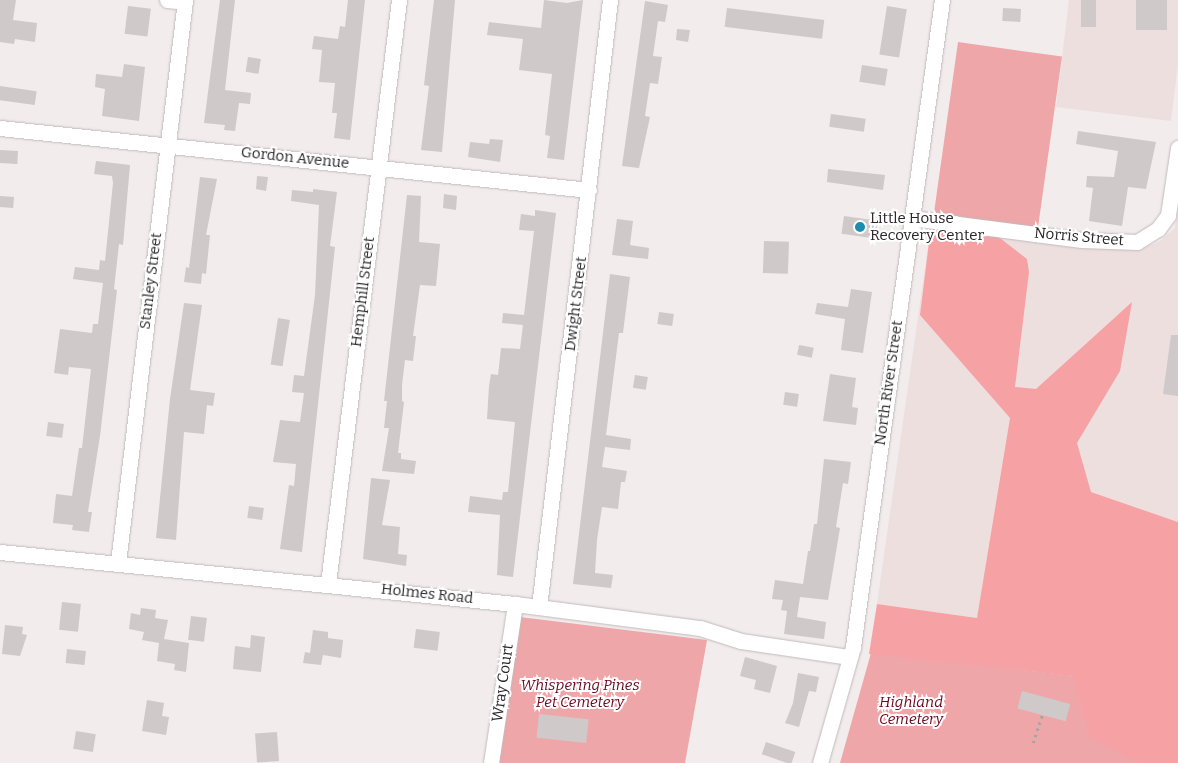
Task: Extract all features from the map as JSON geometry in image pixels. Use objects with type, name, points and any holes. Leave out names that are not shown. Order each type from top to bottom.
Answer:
[{"type":"street","points":[[167,0],[185,1]]},
{"type":"street","name":"Hemphill Street","points":[[328,584],[399,0]]},
{"type":"street","name":"Dwight Street","points":[[540,607],[610,0]]},
{"type":"street","name":"North River Street","points":[[820,763],[850,657],[942,0]]},
{"type":"street","name":"Stanley Street","points":[[118,563],[185,1]]},
{"type":"street","name":"Gordon Avenue","points":[[0,128],[167,144],[589,190]]},
{"type":"street","name":"Norris Street","points":[[912,218],[1082,240],[1146,239],[1158,229],[1168,214],[1178,148]]},
{"type":"street","name":"Holmes Road","points":[[0,552],[540,607],[700,628],[741,641],[850,657]]},
{"type":"street","name":"Wray Court","points":[[491,763],[515,604]]},
{"type":"path","points":[[1033,743],[1042,716]]},
{"type":"shaded area","points":[[1069,0],[1178,0],[1178,64],[1171,121],[1056,107]]},
{"type":"shaded area","points":[[1178,205],[1178,522],[1091,492],[977,618],[877,604],[931,226],[1033,240],[1140,250],[1160,241],[1175,228]]},
{"type":"shaded area","points":[[931,226],[996,235],[1027,259],[1029,272],[1015,387],[1036,389],[1132,302],[1120,371],[1077,443],[1091,492],[1178,522],[1178,763],[1139,763],[1090,738],[1073,676],[869,654],[877,604],[977,618],[1010,418],[920,315]]},
{"type":"green space","points":[[958,42],[1062,57],[1037,232],[933,217]]},
{"type":"green space","name":"Whispering Pines Pet Cemetery","points":[[520,617],[707,640],[685,763],[497,763]]},
{"type":"green space","name":"Highland Cemetery","points":[[871,653],[1093,678],[1178,763],[840,763]]},
{"type":"building","points":[[0,0],[16,0],[13,20],[37,23],[35,42],[15,39],[14,44],[0,42]]},
{"type":"building","points":[[220,0],[235,0],[225,90],[251,93],[250,104],[239,103],[235,131],[224,130],[225,125],[204,123]]},
{"type":"building","points":[[348,0],[365,0],[350,140],[334,138],[337,113],[332,113],[335,83],[319,82],[322,50],[312,49],[314,36],[338,39],[340,26],[345,27]]},
{"type":"building","points":[[434,0],[455,0],[442,152],[421,150],[429,86],[424,85]]},
{"type":"building","points":[[544,0],[567,3],[583,0],[564,160],[547,158],[550,136],[545,135],[552,74],[519,70],[523,39],[487,35],[489,22],[541,28]]},
{"type":"building","points":[[1081,0],[1096,0],[1096,27],[1081,27]]},
{"type":"building","points":[[1136,0],[1167,0],[1167,30],[1136,30]]},
{"type":"building","points":[[645,1],[668,5],[665,22],[658,21],[653,56],[662,57],[658,84],[650,83],[645,116],[650,117],[639,168],[622,166]]},
{"type":"building","points":[[128,6],[151,9],[147,37],[125,34]]},
{"type":"building","points":[[887,6],[907,9],[899,58],[879,54]]},
{"type":"building","points":[[727,8],[824,20],[822,39],[725,27]]},
{"type":"building","points":[[1003,8],[1021,9],[1020,22],[1002,21]]},
{"type":"building","points":[[677,29],[690,30],[688,42],[676,40]]},
{"type":"building","points":[[248,57],[261,59],[258,74],[246,72]]},
{"type":"building","points":[[124,64],[145,67],[139,121],[102,116],[105,89],[95,87],[96,74],[122,77]]},
{"type":"building","points":[[862,65],[888,69],[885,86],[859,82]]},
{"type":"building","points":[[0,86],[37,91],[35,105],[0,100]]},
{"type":"building","points":[[831,114],[866,119],[864,132],[829,127]]},
{"type":"building","points":[[1078,131],[1156,142],[1146,189],[1128,187],[1122,226],[1089,221],[1093,188],[1086,187],[1087,176],[1114,177],[1118,151],[1076,144]]},
{"type":"building","points":[[490,139],[503,140],[500,162],[468,157],[470,142],[489,144]]},
{"type":"building","points":[[0,150],[18,151],[17,164],[0,163]]},
{"type":"building","points":[[96,161],[130,165],[123,245],[119,244],[114,289],[117,290],[100,436],[88,512],[92,512],[89,532],[72,530],[73,525],[53,523],[56,494],[72,496],[79,448],[82,448],[91,369],[69,367],[68,375],[54,373],[60,329],[92,333],[93,324],[98,324],[103,283],[73,279],[75,267],[99,270],[100,260],[105,261],[113,183],[112,176],[94,174]]},
{"type":"building","points":[[828,169],[885,175],[883,190],[827,182]]},
{"type":"building","points":[[257,176],[268,177],[266,191],[256,189]]},
{"type":"building","points":[[200,177],[217,179],[206,235],[210,235],[206,274],[202,273],[201,284],[184,282],[186,267],[189,268]]},
{"type":"building","points":[[313,189],[337,192],[330,246],[335,247],[302,552],[280,549],[289,485],[294,486],[296,464],[273,462],[280,420],[300,422],[304,393],[292,392],[294,375],[304,376],[315,295],[319,205],[291,201],[292,190],[313,192]]},
{"type":"building","points":[[444,194],[457,196],[456,210],[443,208]]},
{"type":"building","points":[[407,195],[421,196],[419,242],[440,244],[436,286],[420,285],[413,336],[416,336],[413,361],[405,360],[402,385],[402,401],[404,402],[398,453],[401,453],[401,459],[416,461],[414,474],[382,471],[389,428],[384,428],[387,401],[384,401]]},
{"type":"building","points":[[0,196],[14,197],[13,208],[0,207]]},
{"type":"building","points":[[535,210],[556,213],[513,577],[497,575],[500,515],[468,512],[470,496],[502,500],[503,492],[508,492],[515,422],[487,419],[489,386],[491,374],[498,375],[501,348],[520,349],[523,325],[502,323],[503,313],[524,315],[534,231],[519,230],[521,214],[535,216]]},
{"type":"building","name":"Little House Recovery Center","points":[[844,216],[878,221],[875,239],[841,234]]},
{"type":"building","points":[[617,219],[633,221],[630,245],[649,248],[648,259],[612,255]]},
{"type":"building","points":[[764,241],[789,242],[788,274],[763,273]]},
{"type":"building","points":[[610,274],[630,277],[623,333],[619,333],[606,435],[631,439],[630,450],[605,447],[602,467],[627,471],[625,482],[621,482],[618,509],[602,507],[597,540],[595,573],[613,575],[611,588],[573,584]]},
{"type":"building","points":[[851,289],[872,292],[863,353],[841,350],[845,319],[815,314],[817,303],[848,307]]},
{"type":"building","points":[[184,303],[202,305],[190,390],[215,393],[213,406],[207,405],[204,434],[184,432],[176,540],[156,538],[170,399]]},
{"type":"building","points":[[659,312],[674,314],[672,326],[657,324]]},
{"type":"building","points":[[278,318],[290,320],[282,366],[271,364]]},
{"type":"building","points":[[1171,335],[1178,335],[1178,396],[1163,394]]},
{"type":"building","points":[[799,345],[814,348],[812,358],[797,355]]},
{"type":"building","points":[[830,374],[856,378],[852,407],[858,408],[856,425],[823,421]]},
{"type":"building","points":[[635,375],[648,377],[646,390],[633,388]]},
{"type":"building","points":[[785,392],[799,394],[797,407],[783,405]]},
{"type":"building","points":[[48,422],[64,424],[62,438],[46,436]]},
{"type":"building","points":[[824,459],[851,462],[848,484],[843,483],[836,527],[840,528],[828,600],[800,597],[797,617],[826,622],[824,639],[784,634],[787,611],[781,610],[783,600],[772,599],[775,580],[803,584],[814,524],[817,524]]},
{"type":"building","points":[[371,478],[390,480],[382,525],[400,527],[398,554],[407,555],[406,566],[363,559]]},
{"type":"building","points":[[249,506],[264,508],[262,520],[247,518]]},
{"type":"building","points":[[62,602],[81,604],[78,632],[59,630]]},
{"type":"building","points":[[141,608],[156,610],[155,618],[168,620],[164,639],[189,643],[186,672],[174,670],[175,664],[157,661],[159,643],[142,640],[144,632],[129,629],[131,613],[140,615]]},
{"type":"building","points":[[191,616],[207,618],[204,642],[188,640]]},
{"type":"building","points":[[5,625],[23,627],[22,634],[27,635],[20,656],[2,654]]},
{"type":"building","points":[[416,629],[440,632],[438,651],[414,648]]},
{"type":"building","points":[[313,630],[328,632],[328,638],[343,640],[341,658],[323,655],[321,665],[303,663],[305,652],[310,653]]},
{"type":"building","points":[[251,635],[265,637],[261,672],[233,669],[235,646],[250,648]]},
{"type":"building","points":[[67,649],[86,651],[84,665],[66,663]]},
{"type":"building","points":[[745,657],[777,666],[770,693],[754,689],[756,680],[740,676]]},
{"type":"building","points":[[798,673],[819,677],[816,692],[809,691],[799,727],[785,723],[793,703]]},
{"type":"building","points":[[1022,691],[1070,704],[1066,721],[1017,708]]},
{"type":"building","points":[[147,700],[164,703],[162,716],[169,717],[166,735],[142,731]]},
{"type":"building","points":[[539,714],[589,719],[586,743],[536,738]]},
{"type":"building","points":[[76,731],[96,734],[93,752],[73,749]]},
{"type":"building","points":[[277,732],[279,761],[257,762],[255,734]]},
{"type":"building","points":[[766,742],[795,752],[792,763],[762,754]]},
{"type":"place","name":"Little House Recovery Center","points":[[860,227]]}]
